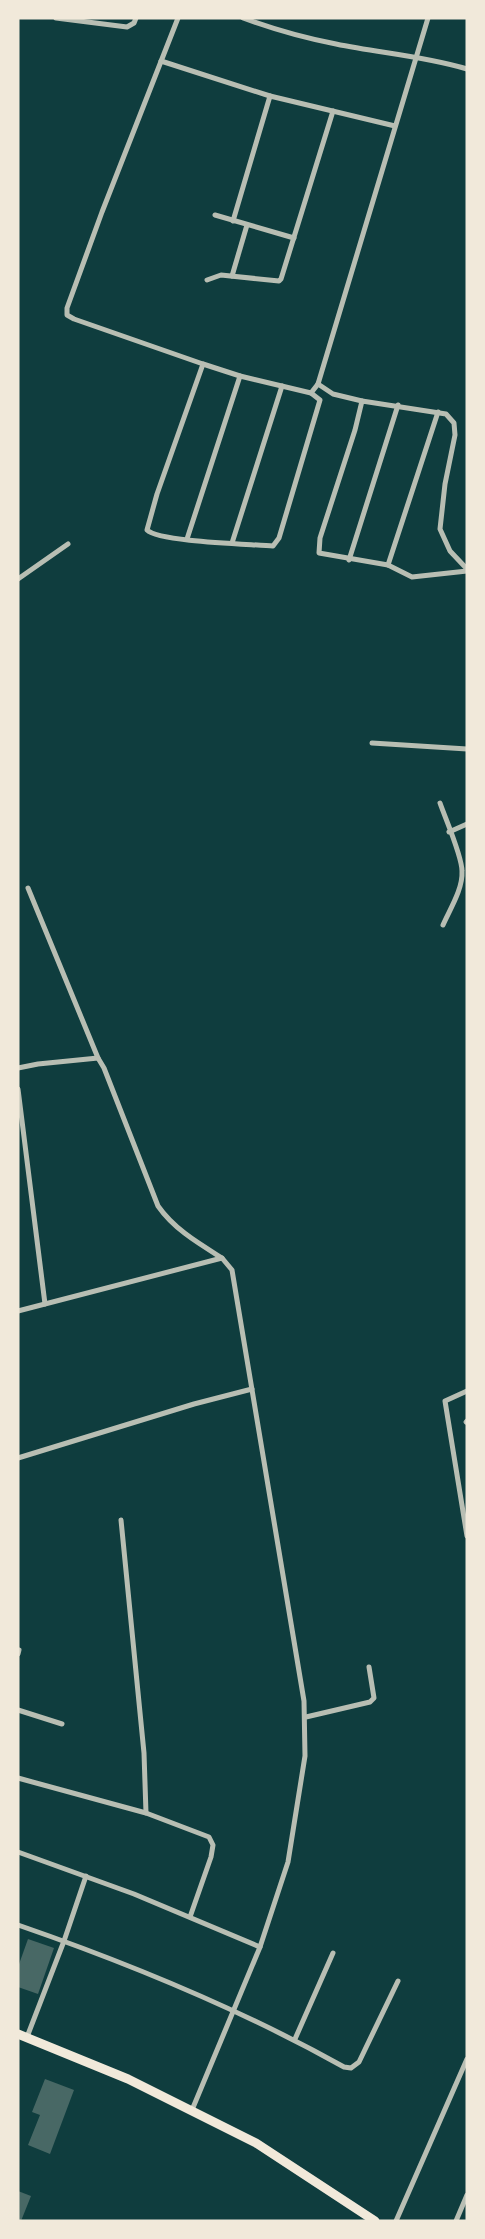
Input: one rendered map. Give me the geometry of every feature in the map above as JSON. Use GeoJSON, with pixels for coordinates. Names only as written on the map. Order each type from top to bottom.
{"type":"FeatureCollection","features":[{"type":"Feature","properties":{"kind":"highway"},"geometry":{"type":"LineString","coordinates":[[22,2035],[128,2079],[274,2153],[375,2221]]}},
{"type":"Feature","properties":{"kind":"street"},"geometry":{"type":"LineString","coordinates":[[56,18],[127,27],[131,26],[136,18]]}},
{"type":"Feature","properties":{"kind":"street"},"geometry":{"type":"LineString","coordinates":[[178,18],[74,284],[67,308],[68,315],[240,376],[311,393],[320,401],[277,542],[273,546],[153,535],[147,530],[147,522],[203,364]]}},
{"type":"Feature","properties":{"kind":"street"},"geometry":{"type":"LineString","coordinates":[[245,18],[336,44],[416,57],[467,69]]}},
{"type":"Feature","properties":{"kind":"street"},"geometry":{"type":"LineString","coordinates":[[311,393],[318,384],[428,18]]}},
{"type":"Feature","properties":{"kind":"street"},"geometry":{"type":"LineString","coordinates":[[161,61],[270,96],[395,126]]}},
{"type":"Feature","properties":{"kind":"street"},"geometry":{"type":"LineString","coordinates":[[233,221],[270,96]]}},
{"type":"Feature","properties":{"kind":"street"},"geometry":{"type":"LineString","coordinates":[[207,280],[221,275],[279,281],[333,111]]}},
{"type":"Feature","properties":{"kind":"street"},"geometry":{"type":"LineString","coordinates":[[215,215],[294,238]]}},
{"type":"Feature","properties":{"kind":"street"},"geometry":{"type":"LineString","coordinates":[[232,276],[247,225]]}},
{"type":"Feature","properties":{"kind":"street"},"geometry":{"type":"LineString","coordinates":[[187,539],[240,376]]}},
{"type":"Feature","properties":{"kind":"street"},"geometry":{"type":"LineString","coordinates":[[318,384],[333,394],[362,401],[438,412],[451,418],[455,435],[445,484],[440,529],[450,551],[467,570]]}},
{"type":"Feature","properties":{"kind":"street"},"geometry":{"type":"LineString","coordinates":[[232,543],[282,386]]}},
{"type":"Feature","properties":{"kind":"street"},"geometry":{"type":"LineString","coordinates":[[362,401],[318,547],[320,555],[388,565],[412,577],[467,570]]}},
{"type":"Feature","properties":{"kind":"street"},"geometry":{"type":"LineString","coordinates":[[349,560],[398,405]]}},
{"type":"Feature","properties":{"kind":"street"},"geometry":{"type":"LineString","coordinates":[[388,565],[438,412]]}},
{"type":"Feature","properties":{"kind":"street"},"geometry":{"type":"LineString","coordinates":[[18,579],[68,544]]}},
{"type":"Feature","properties":{"kind":"street"},"geometry":{"type":"LineString","coordinates":[[372,743],[467,749]]}},
{"type":"Feature","properties":{"kind":"street"},"geometry":{"type":"LineString","coordinates":[[440,803],[462,862],[463,873],[443,925]]}},
{"type":"Feature","properties":{"kind":"street"},"geometry":{"type":"LineString","coordinates":[[449,832],[467,824]]}},
{"type":"Feature","properties":{"kind":"street"},"geometry":{"type":"LineString","coordinates":[[28,888],[104,1068],[158,1206],[165,1216],[192,1239],[222,1258],[232,1270],[288,1596],[306,1717],[305,1756],[292,1839],[280,1886],[260,1947],[192,2110]]}},
{"type":"Feature","properties":{"kind":"street"},"geometry":{"type":"LineString","coordinates":[[18,1068],[98,1058]]}},
{"type":"Feature","properties":{"kind":"street"},"geometry":{"type":"LineString","coordinates":[[18,1089],[45,1304]]}},
{"type":"Feature","properties":{"kind":"street"},"geometry":{"type":"LineString","coordinates":[[18,1311],[222,1258]]}},
{"type":"Feature","properties":{"kind":"street"},"geometry":{"type":"LineString","coordinates":[[18,1458],[194,1404],[252,1389]]}},
{"type":"Feature","properties":{"kind":"street"},"geometry":{"type":"LineString","coordinates":[[467,1391],[446,1401],[467,1536]]}},
{"type":"Feature","properties":{"kind":"street"},"geometry":{"type":"LineString","coordinates":[[121,1520],[144,1753],[146,1813]]}},
{"type":"Feature","properties":{"kind":"street"},"geometry":{"type":"LineString","coordinates":[[306,1717],[370,1702],[374,1698],[369,1668]]}},
{"type":"Feature","properties":{"kind":"street"},"geometry":{"type":"LineString","coordinates":[[18,1710],[62,1724]]}},
{"type":"Feature","properties":{"kind":"street"},"geometry":{"type":"LineString","coordinates":[[18,1778],[146,1813],[209,1837],[213,1845],[211,1857],[190,1917]]}},
{"type":"Feature","properties":{"kind":"street"},"geometry":{"type":"LineString","coordinates":[[18,1852],[86,1876],[260,1947]]}},
{"type":"Feature","properties":{"kind":"street"},"geometry":{"type":"LineString","coordinates":[[22,2035],[64,1941],[86,1876]]}},
{"type":"Feature","properties":{"kind":"street"},"geometry":{"type":"LineString","coordinates":[[18,1925],[64,1941],[233,2010],[295,2039],[344,2067],[351,2068],[359,2062],[398,1981]]}},
{"type":"Feature","properties":{"kind":"street"},"geometry":{"type":"LineString","coordinates":[[295,2039],[333,1953]]}},
{"type":"Feature","properties":{"kind":"street"},"geometry":{"type":"LineString","coordinates":[[396,2221],[467,2059]]}},
{"type":"Feature","properties":{"kind":"street"},"geometry":{"type":"LineString","coordinates":[[456,2221],[467,2195]]}},
{"type":"Feature","properties":{"kind":"building"},"geometry":{"type":"Polygon","coordinates":[[[28,1939],[54,1948],[38,1994],[18,1987],[18,1967],[28,1939]]]}},
{"type":"Feature","properties":{"kind":"building"},"geometry":{"type":"Polygon","coordinates":[[[45,2079],[74,2090],[50,2154],[28,2145],[40,2115],[32,2112],[45,2079]]]}},
{"type":"Feature","properties":{"kind":"building"},"geometry":{"type":"Polygon","coordinates":[[[18,2191],[31,2196],[21,2221],[18,2221],[18,2191]]]}}]}
